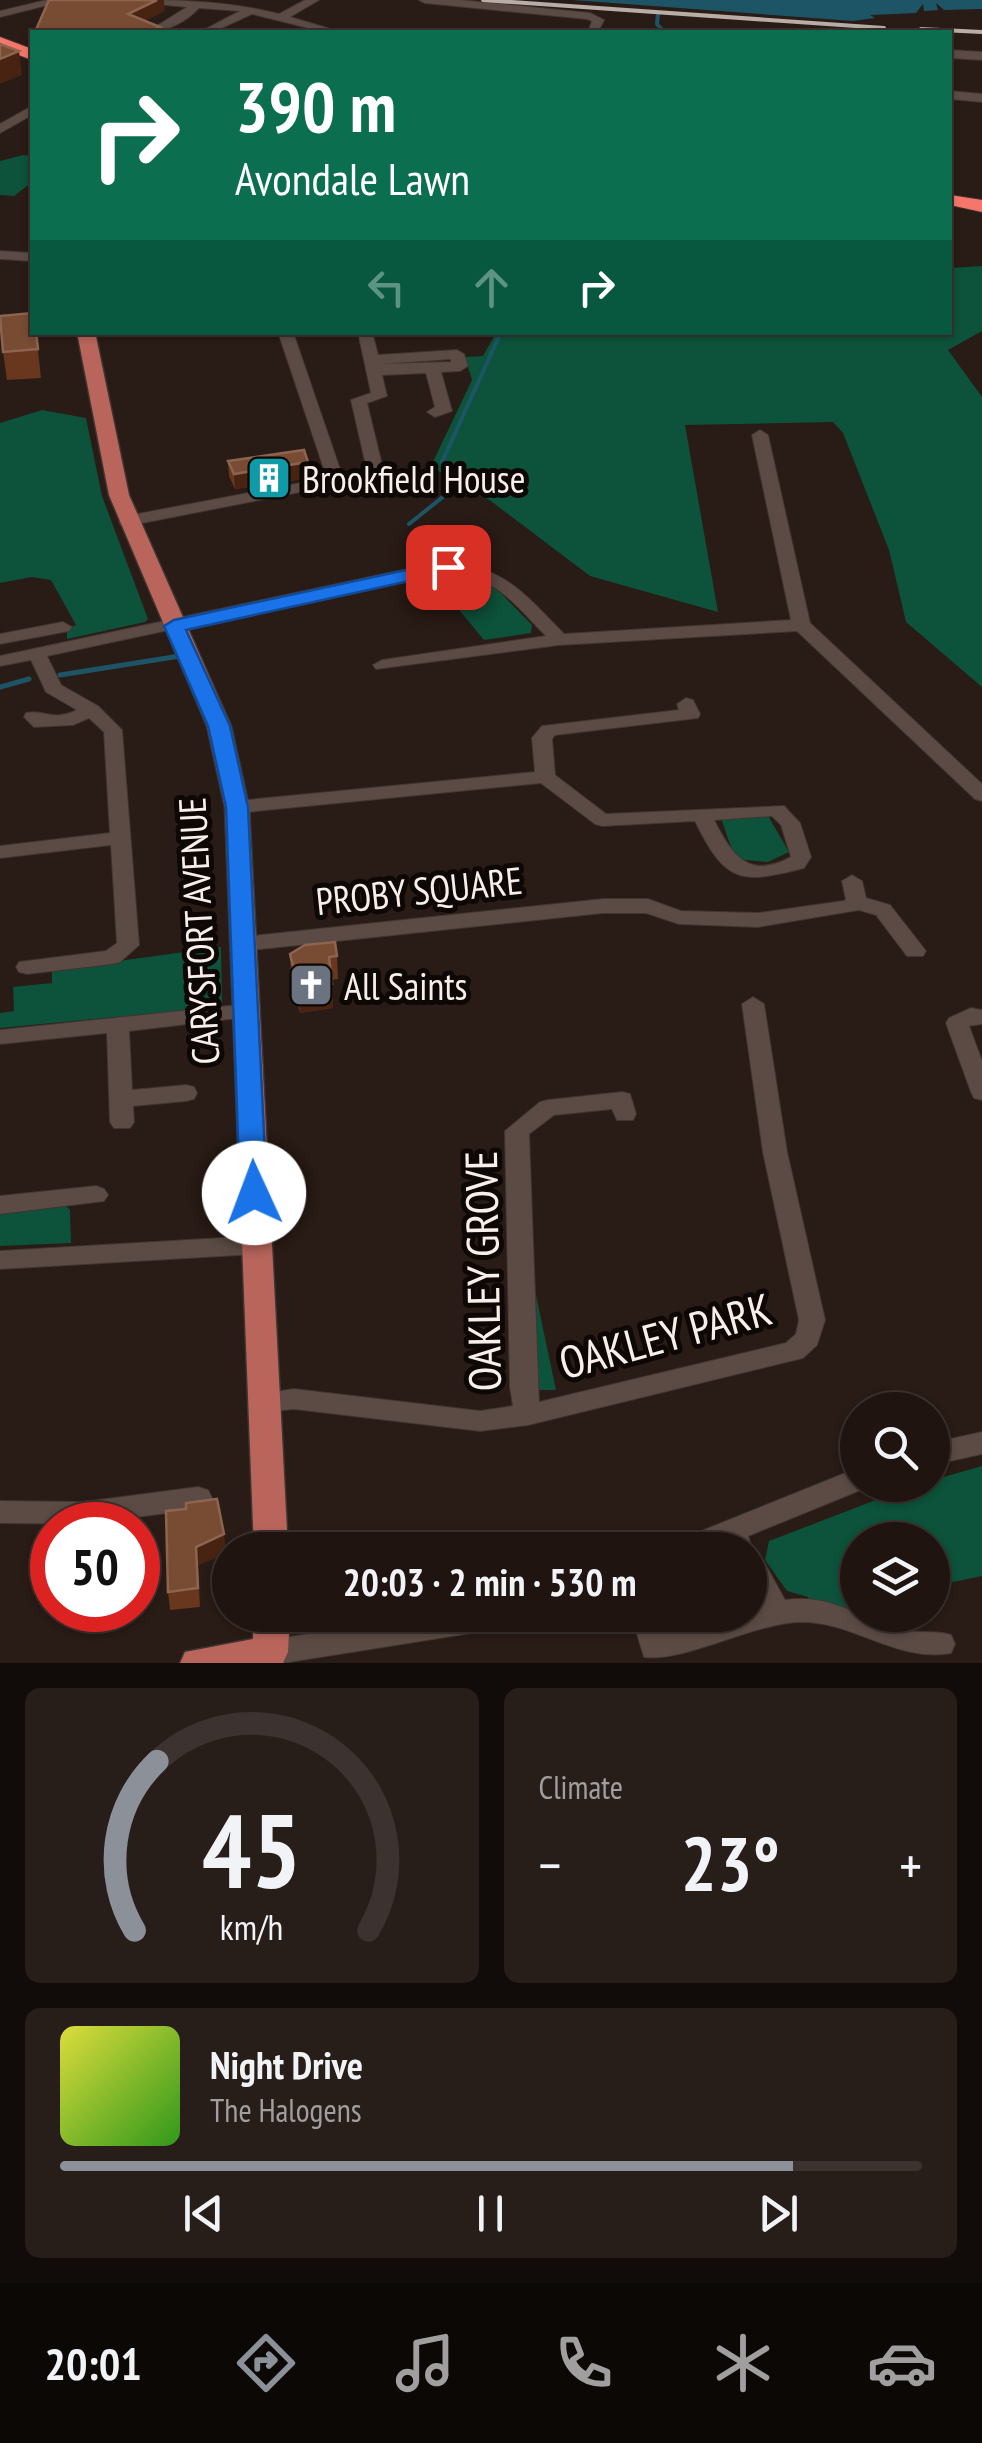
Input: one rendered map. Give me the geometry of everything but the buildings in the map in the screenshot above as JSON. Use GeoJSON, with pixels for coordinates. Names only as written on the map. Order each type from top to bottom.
{"type":"FeatureCollection","features":[{"type":"Feature","properties":{"kind":"highway"},"geometry":{"type":"LineString","coordinates":[[0,42],[30,54]]}},
{"type":"Feature","properties":{"kind":"highway"},"geometry":{"type":"LineString","coordinates":[[0,52],[30,63]]}},
{"type":"Feature","properties":{"kind":"highway"},"geometry":{"type":"LineString","coordinates":[[952,196],[982,198]]}},
{"type":"Feature","properties":{"kind":"highway"},"geometry":{"type":"LineString","coordinates":[[952,197],[982,206]]}},
{"type":"Feature","properties":{"kind":"main road","name":"CARYSFORT AVENUE"},"geometry":{"type":"LineString","coordinates":[[87,335],[112,473],[128,521],[219,726],[237,807],[269,1532]]}},
{"type":"Feature","properties":{"kind":"main road"},"geometry":{"type":"LineString","coordinates":[[198,1663],[270,1658],[271,1632]]}},
{"type":"Feature","properties":{"kind":"street"},"geometry":{"type":"LineString","coordinates":[[0,14],[62,0]]}},
{"type":"Feature","properties":{"kind":"street"},"geometry":{"type":"LineString","coordinates":[[144,0],[251,10],[327,30]]}},
{"type":"Feature","properties":{"kind":"street"},"geometry":{"type":"LineString","coordinates":[[280,18],[313,0]]}},
{"type":"Feature","properties":{"kind":"street"},"geometry":{"type":"LineString","coordinates":[[425,0],[590,16],[598,20],[594,30]]}},
{"type":"Feature","properties":{"kind":"street"},"geometry":{"type":"LineString","coordinates":[[156,30],[188,14],[197,3]]}},
{"type":"Feature","properties":{"kind":"street"},"geometry":{"type":"LineString","coordinates":[[209,30],[251,10]]}},
{"type":"Feature","properties":{"kind":"street"},"geometry":{"type":"LineString","coordinates":[[952,54],[982,56]]}},
{"type":"Feature","properties":{"kind":"street"},"geometry":{"type":"LineString","coordinates":[[952,95],[982,98]]}},
{"type":"Feature","properties":{"kind":"street"},"geometry":{"type":"LineString","coordinates":[[0,129],[30,111]]}},
{"type":"Feature","properties":{"kind":"street"},"geometry":{"type":"LineString","coordinates":[[0,255],[30,257]]}},
{"type":"Feature","properties":{"kind":"street"},"geometry":{"type":"LineString","coordinates":[[285,335],[336,480]]}},
{"type":"Feature","properties":{"kind":"street"},"geometry":{"type":"LineString","coordinates":[[128,521],[376,472],[358,400],[379,396],[366,335]]}},
{"type":"Feature","properties":{"kind":"street"},"geometry":{"type":"LineString","coordinates":[[457,354],[460,366],[432,368],[373,366],[457,354]]}},
{"type":"Feature","properties":{"kind":"street"},"geometry":{"type":"LineString","coordinates":[[432,368],[444,411],[434,412]]}},
{"type":"Feature","properties":{"kind":"street"},"geometry":{"type":"LineString","coordinates":[[760,435],[801,626],[982,794]]}},
{"type":"Feature","properties":{"kind":"street"},"geometry":{"type":"LineString","coordinates":[[0,661],[436,568],[465,566],[497,576],[559,640]]}},
{"type":"Feature","properties":{"kind":"street"},"geometry":{"type":"LineString","coordinates":[[382,665],[559,640],[801,626]]}},
{"type":"Feature","properties":{"kind":"street"},"geometry":{"type":"LineString","coordinates":[[0,640],[63,627]]}},
{"type":"Feature","properties":{"kind":"street"},"geometry":{"type":"LineString","coordinates":[[27,967],[112,957],[128,945],[114,730],[53,688],[36,654]]}},
{"type":"Feature","properties":{"kind":"street"},"geometry":{"type":"LineString","coordinates":[[537,778],[542,738],[549,730],[691,714],[686,704]]}},
{"type":"Feature","properties":{"kind":"street"},"geometry":{"type":"LineString","coordinates":[[33,717],[41,722],[73,719],[90,710]]}},
{"type":"Feature","properties":{"kind":"street"},"geometry":{"type":"LineString","coordinates":[[237,807],[537,778],[602,820],[702,814],[777,810],[790,823],[801,857],[797,864],[777,869],[736,869],[727,864],[702,814]]}},
{"type":"Feature","properties":{"kind":"street"},"geometry":{"type":"LineString","coordinates":[[0,852],[123,838]]}},
{"type":"Feature","properties":{"kind":"street","name":"PROBY SQUARE"},"geometry":{"type":"LineString","coordinates":[[243,944],[602,906],[648,906],[679,917],[758,920],[850,907],[854,892],[884,910],[915,951]]}},
{"type":"Feature","properties":{"kind":"street","name":"OAKLEY PARK"},"geometry":{"type":"LineString","coordinates":[[263,1402],[294,1399],[480,1421],[528,1415],[794,1350],[808,1338],[812,1320],[775,1152],[752,1004]]}},
{"type":"Feature","properties":{"kind":"street"},"geometry":{"type":"LineString","coordinates":[[0,1037],[247,1011]]}},
{"type":"Feature","properties":{"kind":"street"},"geometry":{"type":"LineString","coordinates":[[982,1017],[970,1014],[957,1023],[982,1092]]}},
{"type":"Feature","properties":{"kind":"street"},"geometry":{"type":"LineString","coordinates":[[118,1025],[122,1110],[186,1092]]}},
{"type":"Feature","properties":{"kind":"street","name":"OAKLEY GROVE"},"geometry":{"type":"LineString","coordinates":[[528,1415],[523,1387],[517,1132],[548,1108],[622,1100],[626,1114]]}},
{"type":"Feature","properties":{"kind":"street"},"geometry":{"type":"LineString","coordinates":[[0,1205],[96,1196]]}},
{"type":"Feature","properties":{"kind":"street"},"geometry":{"type":"LineString","coordinates":[[0,1260],[256,1245]]}},
{"type":"Feature","properties":{"kind":"street"},"geometry":{"type":"LineString","coordinates":[[950,1450],[982,1443]]}},
{"type":"Feature","properties":{"kind":"street"},"geometry":{"type":"LineString","coordinates":[[752,1532],[840,1488]]}},
{"type":"Feature","properties":{"kind":"street"},"geometry":{"type":"LineString","coordinates":[[0,1512],[83,1513],[198,1498]]}},
{"type":"Feature","properties":{"kind":"street"},"geometry":{"type":"LineString","coordinates":[[767,1595],[776,1612]]}},
{"type":"Feature","properties":{"kind":"street"},"geometry":{"type":"LineString","coordinates":[[767,1615],[816,1610],[886,1640],[916,1647],[941,1644]]}},
{"type":"Feature","properties":{"kind":"street"},"geometry":{"type":"LineString","coordinates":[[270,1658],[415,1632]]}},
{"type":"Feature","properties":{"kind":"street"},"geometry":{"type":"LineString","coordinates":[[650,1632],[654,1648],[687,1646],[724,1632]]}},
{"type":"Feature","properties":{"kind":"green space"},"geometry":{"type":"Polygon","coordinates":[[[30,156],[30,184],[14,196],[0,195],[0,161],[30,156]]]}},
{"type":"Feature","properties":{"kind":"green space"},"geometry":{"type":"Polygon","coordinates":[[[982,266],[982,331],[948,350],[982,397],[982,687],[906,622],[889,550],[843,433],[833,422],[685,425],[718,612],[590,576],[488,499],[473,494],[431,466],[472,380],[465,357],[483,356],[495,335],[952,335],[952,268],[982,266]]]}},
{"type":"Feature","properties":{"kind":"green space"},"geometry":{"type":"Polygon","coordinates":[[[42,410],[86,418],[102,496],[148,619],[145,622],[67,639],[67,629],[76,625],[51,580],[32,577],[0,583],[0,423],[42,410]]]}},
{"type":"Feature","properties":{"kind":"green space"},"geometry":{"type":"Polygon","coordinates":[[[466,572],[488,580],[532,625],[531,633],[484,640],[430,575],[466,572]]]}},
{"type":"Feature","properties":{"kind":"green space"},"geometry":{"type":"Polygon","coordinates":[[[767,814],[789,852],[768,862],[735,859],[721,818],[767,814]]]}},
{"type":"Feature","properties":{"kind":"green space"},"geometry":{"type":"Polygon","coordinates":[[[221,947],[222,1002],[211,1008],[0,1028],[0,1013],[14,1011],[13,987],[52,983],[52,970],[221,947]]]}},
{"type":"Feature","properties":{"kind":"green space"},"geometry":{"type":"Polygon","coordinates":[[[65,1205],[70,1210],[71,1243],[0,1246],[0,1210],[65,1205]]]}},
{"type":"Feature","properties":{"kind":"green space"},"geometry":{"type":"Polygon","coordinates":[[[529,1295],[536,1295],[556,1390],[536,1390],[529,1295]]]}},
{"type":"Feature","properties":{"kind":"green space"},"geometry":{"type":"Polygon","coordinates":[[[982,1466],[982,1576],[950,1583],[950,1522],[840,1522],[840,1609],[809,1602],[808,1597],[787,1591],[767,1563],[769,1541],[871,1502],[950,1502],[950,1475],[982,1466]]]}},
{"type":"Feature","properties":{"kind":"water"},"geometry":{"type":"Polygon","coordinates":[[[572,0],[982,0],[982,9],[944,10],[936,3],[938,10],[924,11],[923,4],[916,13],[870,15],[875,18],[853,21],[572,0]]]}},
{"type":"Feature","properties":{"kind":"waterway"},"geometry":{"type":"LineString","coordinates":[[658,15],[657,24],[662,30]]}},
{"type":"Feature","properties":{"kind":"waterway"},"geometry":{"type":"LineString","coordinates":[[409,524],[459,484],[442,462],[500,335]]}},
{"type":"Feature","properties":{"kind":"waterway"},"geometry":{"type":"LineString","coordinates":[[60,675],[180,656]]}},
{"type":"Feature","properties":{"kind":"waterway"},"geometry":{"type":"LineString","coordinates":[[0,687],[29,679]]}},
{"type":"Feature","properties":{"kind":"railway"},"geometry":{"type":"LineString","coordinates":[[483,0],[884,28]]}},
{"type":"Feature","properties":{"kind":"railway"},"geometry":{"type":"LineString","coordinates":[[921,29],[941,30]]}},
{"type":"Feature","properties":{"kind":"railway"},"geometry":{"type":"LineString","coordinates":[[952,31],[982,32]]}},
{"type":"Feature","properties":{"kind":"place","name":"Brookfield House"},"geometry":{"type":"Point","coordinates":[269,478]}},
{"type":"Feature","properties":{"kind":"place","name":"All Saints"},"geometry":{"type":"Point","coordinates":[311,985]}},
{"type":"Feature","properties":{"kind":"route"},"geometry":{"type":"LineString","coordinates":[[254,1193],[237,807],[219,726],[174,626],[448,567]]}}]}
